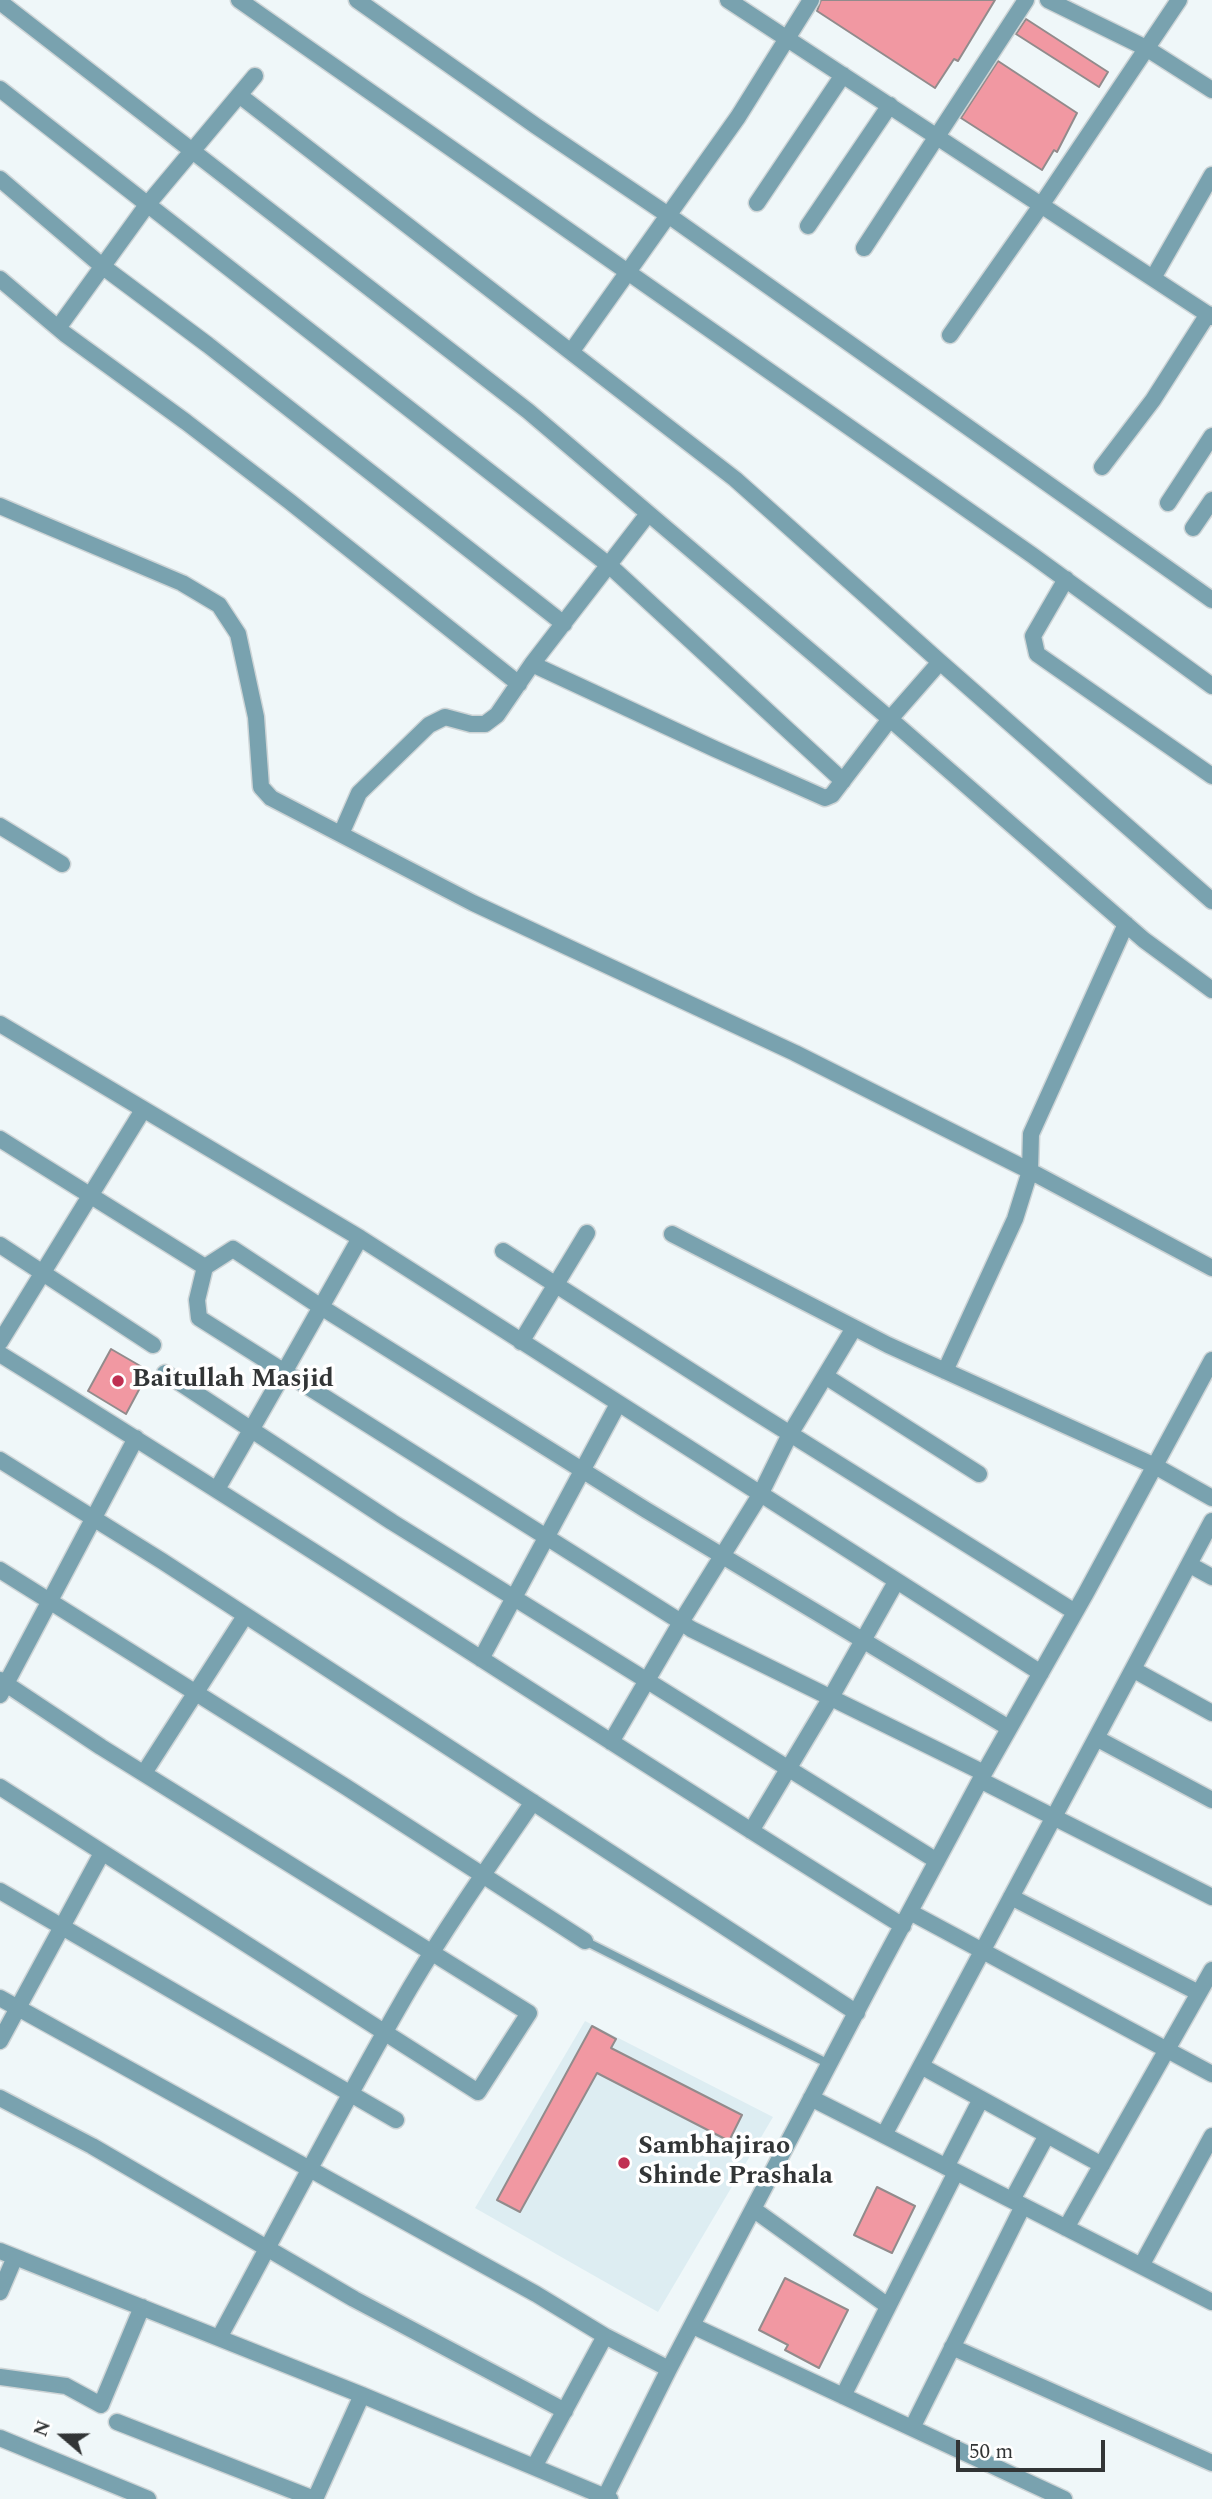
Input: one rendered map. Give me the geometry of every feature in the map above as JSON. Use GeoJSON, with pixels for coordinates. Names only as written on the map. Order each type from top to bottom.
{"type":"FeatureCollection","features":[{"type":"Feature","properties":{"kind":"street"},"geometry":{"type":"LineString","coordinates":[[239,0],[1066,579],[1212,686]]}},
{"type":"Feature","properties":{"kind":"street"},"geometry":{"type":"LineString","coordinates":[[357,0],[668,215],[1212,600]]}},
{"type":"Feature","properties":{"kind":"street"},"geometry":{"type":"LineString","coordinates":[[727,0],[1210,316],[1153,400],[1102,467]]}},
{"type":"Feature","properties":{"kind":"street"},"geometry":{"type":"LineString","coordinates":[[571,352],[738,117],[811,0]]}},
{"type":"Feature","properties":{"kind":"street"},"geometry":{"type":"LineString","coordinates":[[864,248],[1026,0]]}},
{"type":"Feature","properties":{"kind":"street"},"geometry":{"type":"LineString","coordinates":[[1048,0],[1146,48],[1212,90]]}},
{"type":"Feature","properties":{"kind":"street"},"geometry":{"type":"LineString","coordinates":[[950,334],[1042,205],[1179,0]]}},
{"type":"Feature","properties":{"kind":"street"},"geometry":{"type":"LineString","coordinates":[[0,2],[528,411],[1126,924],[1212,990]]}},
{"type":"Feature","properties":{"kind":"street"},"geometry":{"type":"LineString","coordinates":[[757,203],[843,75]]}},
{"type":"Feature","properties":{"kind":"street"},"geometry":{"type":"LineString","coordinates":[[58,328],[147,205],[255,76]]}},
{"type":"Feature","properties":{"kind":"street"},"geometry":{"type":"LineString","coordinates":[[0,89],[610,566],[843,781]]}},
{"type":"Feature","properties":{"kind":"street"},"geometry":{"type":"LineString","coordinates":[[239,95],[736,479],[940,663],[1212,901]]}},
{"type":"Feature","properties":{"kind":"street"},"geometry":{"type":"LineString","coordinates":[[808,226],[890,106]]}},
{"type":"Feature","properties":{"kind":"street"},"geometry":{"type":"LineString","coordinates":[[1153,278],[1205,201],[1212,175]]}},
{"type":"Feature","properties":{"kind":"street"},"geometry":{"type":"LineString","coordinates":[[0,179],[102,265],[564,624]]}},
{"type":"Feature","properties":{"kind":"street"},"geometry":{"type":"LineString","coordinates":[[0,279],[58,328],[279,494],[519,684]]}},
{"type":"Feature","properties":{"kind":"street"},"geometry":{"type":"LineString","coordinates":[[1168,503],[1212,436]]}},
{"type":"Feature","properties":{"kind":"street"},"geometry":{"type":"LineString","coordinates":[[1193,528],[1212,500]]}},
{"type":"Feature","properties":{"kind":"street"},"geometry":{"type":"LineString","coordinates":[[0,506],[182,583],[219,605],[238,634],[256,717],[261,787],[271,798],[473,903],[795,1053],[1030,1171],[1212,1268]]}},
{"type":"Feature","properties":{"kind":"street"},"geometry":{"type":"LineString","coordinates":[[341,834],[359,793],[429,725],[445,717],[471,724],[485,724],[497,715],[532,664],[648,514]]}},
{"type":"Feature","properties":{"kind":"street"},"geometry":{"type":"LineString","coordinates":[[1066,579],[1033,636],[1037,654],[1212,776]]}},
{"type":"Feature","properties":{"kind":"street"},"geometry":{"type":"LineString","coordinates":[[532,664],[825,797],[832,794],[890,719],[940,663]]}},
{"type":"Feature","properties":{"kind":"street"},"geometry":{"type":"LineString","coordinates":[[0,826],[62,864]]}},
{"type":"Feature","properties":{"kind":"street"},"geometry":{"type":"LineString","coordinates":[[946,1371],[1014,1219],[1030,1171],[1031,1134],[1126,924]]}},
{"type":"Feature","properties":{"kind":"street"},"geometry":{"type":"LineString","coordinates":[[0,1024],[359,1238],[1041,1673]]}},
{"type":"Feature","properties":{"kind":"street"},"geometry":{"type":"LineString","coordinates":[[0,1342],[143,1110]]}},
{"type":"Feature","properties":{"kind":"street"},"geometry":{"type":"LineString","coordinates":[[0,1139],[205,1267]]}},
{"type":"Feature","properties":{"kind":"street"},"geometry":{"type":"LineString","coordinates":[[521,1342],[587,1233]]}},
{"type":"Feature","properties":{"kind":"street"},"geometry":{"type":"LineString","coordinates":[[673,1234],[854,1328],[1155,1466],[1212,1498]]}},
{"type":"Feature","properties":{"kind":"street"},"geometry":{"type":"LineString","coordinates":[[218,1489],[359,1238]]}},
{"type":"Feature","properties":{"kind":"street"},"geometry":{"type":"LineString","coordinates":[[0,1245],[153,1345]]}},
{"type":"Feature","properties":{"kind":"street"},"geometry":{"type":"LineString","coordinates":[[1009,1728],[582,1470],[233,1249],[205,1267],[197,1300],[199,1318],[681,1622],[1212,1897]]}},
{"type":"Feature","properties":{"kind":"street"},"geometry":{"type":"LineString","coordinates":[[503,1251],[1075,1612]]}},
{"type":"Feature","properties":{"kind":"street"},"geometry":{"type":"LineString","coordinates":[[611,1742],[760,1495],[790,1434],[854,1328]]}},
{"type":"Feature","properties":{"kind":"street"},"geometry":{"type":"LineString","coordinates":[[0,1354],[218,1489],[751,1831],[906,1919],[982,1951],[1212,2074]]}},
{"type":"Feature","properties":{"kind":"street"},"geometry":{"type":"LineString","coordinates":[[0,2292],[8,2254],[362,2395],[606,2498],[669,2369],[906,1919],[1212,1360]]}},
{"type":"Feature","properties":{"kind":"street"},"geometry":{"type":"LineString","coordinates":[[165,1373],[392,1522],[937,1861]]}},
{"type":"Feature","properties":{"kind":"street"},"geometry":{"type":"LineString","coordinates":[[825,1376],[979,1474]]}},
{"type":"Feature","properties":{"kind":"street"},"geometry":{"type":"LineString","coordinates":[[481,1659],[618,1404]]}},
{"type":"Feature","properties":{"kind":"street"},"geometry":{"type":"LineString","coordinates":[[0,1787],[478,2092],[529,2013],[2,1686],[136,1438]]}},
{"type":"Feature","properties":{"kind":"street"},"geometry":{"type":"LineString","coordinates":[[0,1460],[857,2013]]}},
{"type":"Feature","properties":{"kind":"street"},"geometry":{"type":"LineString","coordinates":[[884,2135],[1212,1521]]}},
{"type":"Feature","properties":{"kind":"street"},"geometry":{"type":"LineString","coordinates":[[1190,1565],[1212,1577]]}},
{"type":"Feature","properties":{"kind":"street"},"geometry":{"type":"LineString","coordinates":[[0,1570],[585,1941]]}},
{"type":"Feature","properties":{"kind":"street"},"geometry":{"type":"LineString","coordinates":[[751,1831],[830,1699],[895,1582]]}},
{"type":"Feature","properties":{"kind":"street"},"geometry":{"type":"LineString","coordinates":[[144,1773],[245,1616]]}},
{"type":"Feature","properties":{"kind":"street"},"geometry":{"type":"LineString","coordinates":[[1133,1670],[1212,1713]]}},
{"type":"Feature","properties":{"kind":"street"},"geometry":{"type":"LineString","coordinates":[[1096,1738],[1212,1800]]}},
{"type":"Feature","properties":{"kind":"street"},"geometry":{"type":"LineString","coordinates":[[219,2338],[385,2033],[433,1953],[533,1802]]}},
{"type":"Feature","properties":{"kind":"street"},"geometry":{"type":"LineString","coordinates":[[0,2041],[102,1853]]}},
{"type":"Feature","properties":{"kind":"street"},"geometry":{"type":"LineString","coordinates":[[0,1891],[396,2120]]}},
{"type":"Feature","properties":{"kind":"street"},"geometry":{"type":"LineString","coordinates":[[1011,1897],[1199,1993]]}},
{"type":"Feature","properties":{"kind":"street"},"geometry":{"type":"LineString","coordinates":[[1066,2228],[1212,1970]]}},
{"type":"Feature","properties":{"kind":"street"},"geometry":{"type":"LineString","coordinates":[[0,1998],[669,2369]]}},
{"type":"Feature","properties":{"kind":"street"},"geometry":{"type":"LineString","coordinates":[[921,2066],[1102,2165]]}},
{"type":"Feature","properties":{"kind":"street"},"geometry":{"type":"LineString","coordinates":[[0,2098],[92,2146],[354,2300],[565,2411]]}},
{"type":"Feature","properties":{"kind":"street"},"geometry":{"type":"LineString","coordinates":[[811,2098],[1212,2302]]}},
{"type":"Feature","properties":{"kind":"street"},"geometry":{"type":"LineString","coordinates":[[843,2396],[888,2306],[981,2099]]}},
{"type":"Feature","properties":{"kind":"street"},"geometry":{"type":"LineString","coordinates":[[912,2428],[952,2347],[1047,2135]]}},
{"type":"Feature","properties":{"kind":"street"},"geometry":{"type":"LineString","coordinates":[[1141,2266],[1212,2136]]}},
{"type":"Feature","properties":{"kind":"street"},"geometry":{"type":"LineString","coordinates":[[753,2209],[888,2306]]}},
{"type":"Feature","properties":{"kind":"street"},"geometry":{"type":"LineString","coordinates":[[0,2377],[66,2386],[101,2406],[142,2307]]}},
{"type":"Feature","properties":{"kind":"street"},"geometry":{"type":"LineString","coordinates":[[693,2326],[1064,2499]]}},
{"type":"Feature","properties":{"kind":"street"},"geometry":{"type":"LineString","coordinates":[[534,2467],[606,2336]]}},
{"type":"Feature","properties":{"kind":"street"},"geometry":{"type":"LineString","coordinates":[[952,2347],[1212,2463]]}},
{"type":"Feature","properties":{"kind":"street"},"geometry":{"type":"LineString","coordinates":[[117,2422],[314,2499],[362,2395]]}},
{"type":"Feature","properties":{"kind":"street"},"geometry":{"type":"LineString","coordinates":[[0,2438],[148,2499]]}},
{"type":"Feature","properties":{"kind":"lane"},"geometry":{"type":"LineString","coordinates":[[585,1941],[829,2064]]}},
{"type":"Feature","properties":{"kind":"shaded area","name":"Sambhajirao Shinde Prashala"},"geometry":{"type":"Polygon","coordinates":[[[585,2021],[773,2117],[658,2312],[475,2208],[585,2021]]]}},
{"type":"Feature","properties":{"kind":"building"},"geometry":{"type":"Polygon","coordinates":[[[821,0],[995,0],[958,61],[954,59],[935,88],[817,11],[821,0]]]}},
{"type":"Feature","properties":{"kind":"building"},"geometry":{"type":"Polygon","coordinates":[[[1026,19],[1108,72],[1099,87],[1016,34],[1026,19]]]}},
{"type":"Feature","properties":{"kind":"building"},"geometry":{"type":"Polygon","coordinates":[[[998,61],[1077,113],[1057,152],[1054,150],[1042,170],[961,118],[998,61]]]}},
{"type":"Feature","properties":{"kind":"building","name":"Baitullah Masjid"},"geometry":{"type":"Polygon","coordinates":[[[111,1349],[149,1371],[126,1414],[88,1391],[111,1349]]]}},
{"type":"Feature","properties":{"kind":"building"},"geometry":{"type":"Polygon","coordinates":[[[592,2026],[616,2039],[611,2048],[742,2115],[729,2141],[597,2073],[520,2212],[497,2200],[592,2026]]]}},
{"type":"Feature","properties":{"kind":"building"},"geometry":{"type":"Polygon","coordinates":[[[877,2187],[915,2206],[892,2253],[854,2235],[877,2187]]]}},
{"type":"Feature","properties":{"kind":"building"},"geometry":{"type":"Polygon","coordinates":[[[785,2278],[848,2310],[819,2368],[785,2350],[788,2345],[759,2330],[785,2278]]]}},
{"type":"Feature","properties":{"kind":"place","name":"Baitullah Masjid"},"geometry":{"type":"Point","coordinates":[118,1381]}},
{"type":"Feature","properties":{"kind":"place","name":"Sambhajirao Shinde Prashala"},"geometry":{"type":"Point","coordinates":[624,2163]}}]}
